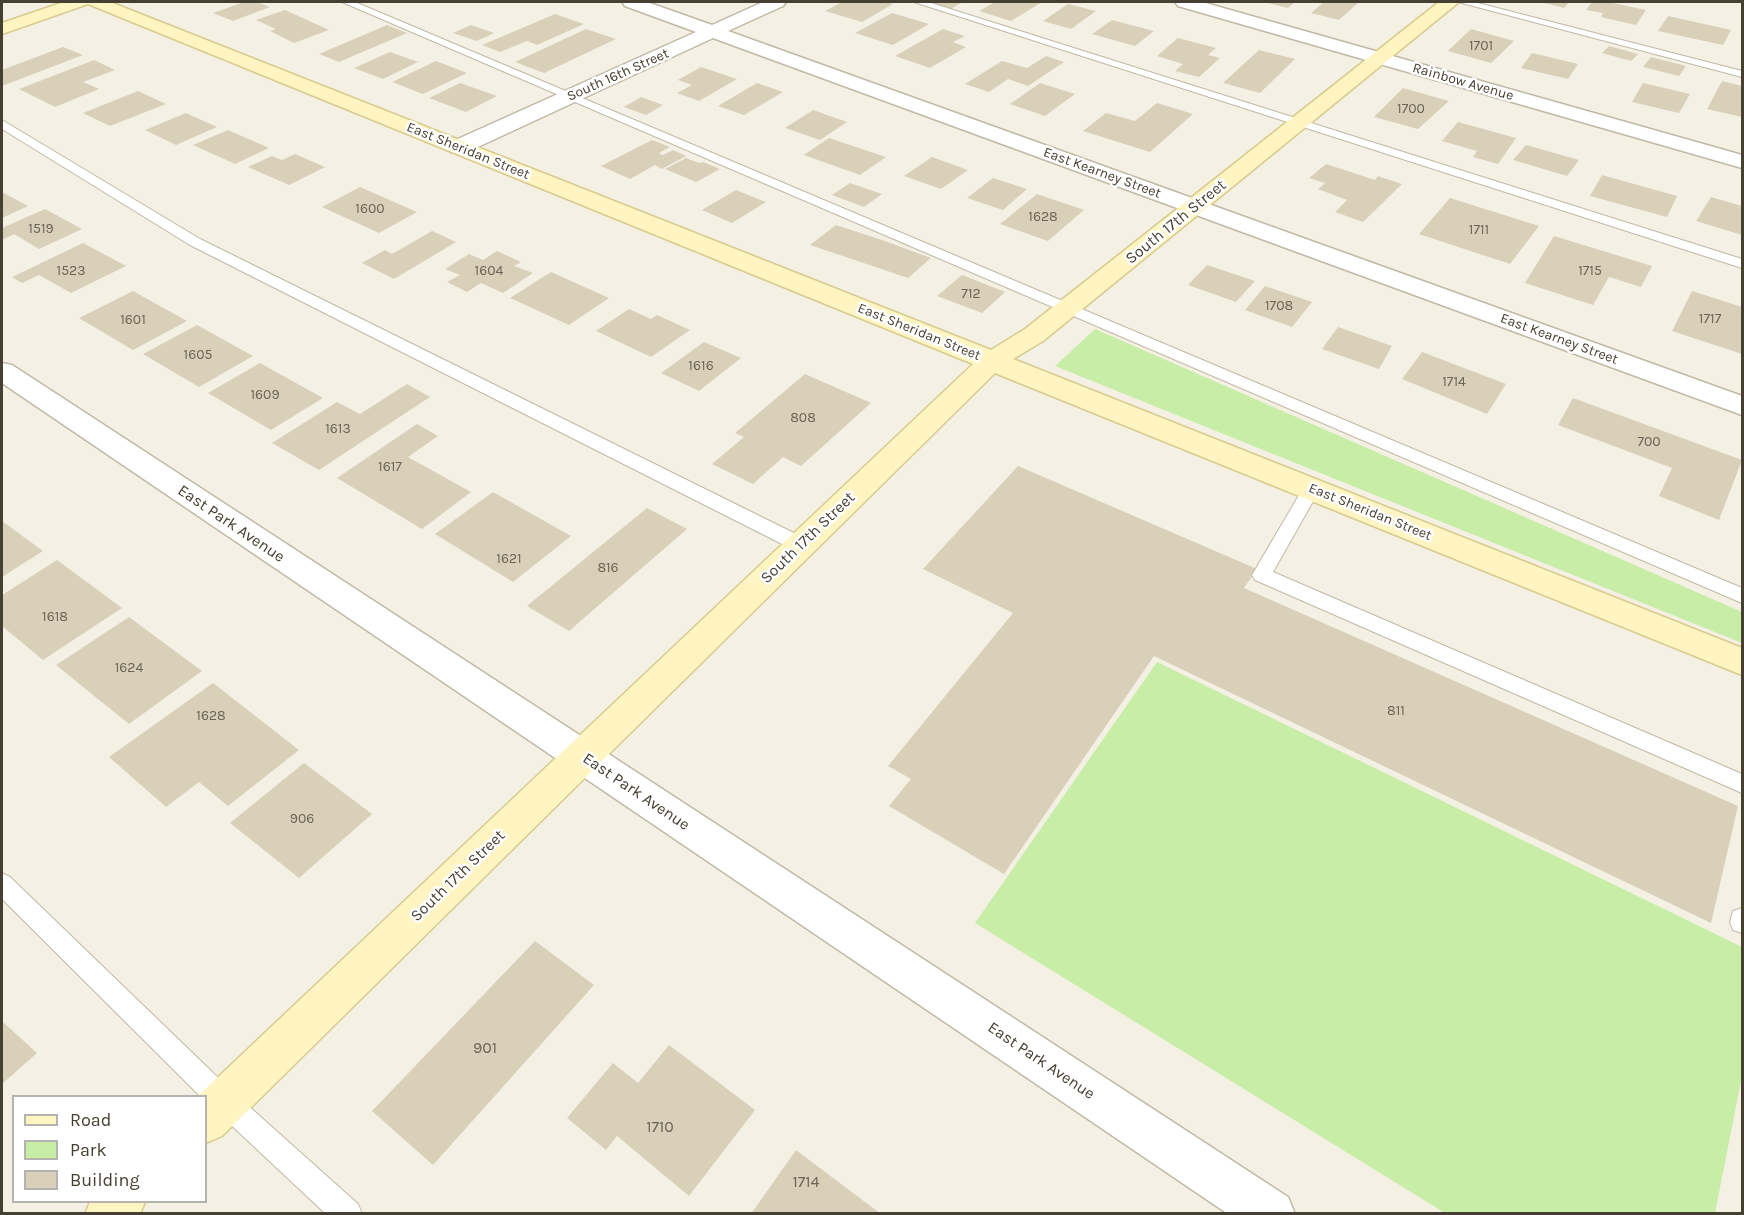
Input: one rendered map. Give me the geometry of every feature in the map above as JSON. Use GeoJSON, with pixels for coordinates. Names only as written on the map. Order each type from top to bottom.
{"type":"FeatureCollection","features":[{"type":"Feature","properties":{"kind":"street"},"geometry":{"type":"LineString","coordinates":[[2,29],[80,2]]}},
{"type":"Feature","properties":{"kind":"street","name":"East Sheridan Street"},"geometry":{"type":"LineString","coordinates":[[95,2],[1743,662]]}},
{"type":"Feature","properties":{"kind":"street","name":"East Kearney Street"},"geometry":{"type":"LineString","coordinates":[[631,2],[1743,406]]}},
{"type":"Feature","properties":{"kind":"street","name":"South 16th Street"},"geometry":{"type":"LineString","coordinates":[[459,147],[777,2]]}},
{"type":"Feature","properties":{"kind":"street","name":"Rainbow Avenue"},"geometry":{"type":"LineString","coordinates":[[1184,2],[1743,162]]}},
{"type":"Feature","properties":{"kind":"street","name":"South 17th Street"},"geometry":{"type":"LineString","coordinates":[[215,1111],[992,361],[1034,335],[1450,2]]}},
{"type":"Feature","properties":{"kind":"street","name":"East Park Avenue"},"geometry":{"type":"LineString","coordinates":[[2,371],[1271,1214]]}},
{"type":"Feature","properties":{"kind":"street"},"geometry":{"type":"LineString","coordinates":[[109,1214],[120,1203]]}},
{"type":"Feature","properties":{"kind":"lane"},"geometry":{"type":"LineString","coordinates":[[347,2],[1743,596]]}},
{"type":"Feature","properties":{"kind":"lane"},"geometry":{"type":"LineString","coordinates":[[919,2],[1743,264]]}},
{"type":"Feature","properties":{"kind":"lane"},"geometry":{"type":"LineString","coordinates":[[1463,2],[1743,74]]}},
{"type":"Feature","properties":{"kind":"lane"},"geometry":{"type":"LineString","coordinates":[[2,124],[195,242],[801,545]]}},
{"type":"Feature","properties":{"kind":"lane"},"geometry":{"type":"LineString","coordinates":[[1311,489],[1262,575],[1743,784]]}},
{"type":"Feature","properties":{"kind":"lane"},"geometry":{"type":"LineString","coordinates":[[2,884],[200,1095]]}},
{"type":"Feature","properties":{"kind":"lane"},"geometry":{"type":"LineString","coordinates":[[215,1111],[348,1214]]}},
{"type":"Feature","properties":{"kind":"green space"},"geometry":{"type":"Polygon","coordinates":[[[1095,329],[1742,612],[1742,643],[1055,366],[1095,329]]]}},
{"type":"Feature","properties":{"kind":"green space"},"geometry":{"type":"Polygon","coordinates":[[[1157,662],[1742,947],[1742,1076],[1715,1213],[1445,1213],[975,923],[1157,662]]]}},
{"type":"Feature","properties":{"kind":"building"},"geometry":{"type":"Polygon","coordinates":[[[244,2],[256,2],[270,7],[233,21],[213,13],[244,2]]]}},
{"type":"Feature","properties":{"kind":"building"},"geometry":{"type":"Polygon","coordinates":[[[842,2],[893,4],[862,22],[825,11],[842,2]]]}},
{"type":"Feature","properties":{"kind":"building"},"geometry":{"type":"Polygon","coordinates":[[[963,2],[950,9],[928,3],[963,2]]]}},
{"type":"Feature","properties":{"kind":"building"},"geometry":{"type":"Polygon","coordinates":[[[995,2],[1042,2],[1011,21],[979,11],[995,2]]]}},
{"type":"Feature","properties":{"kind":"building"},"geometry":{"type":"Polygon","coordinates":[[[1264,2],[1295,2],[1288,8],[1264,2]]]}},
{"type":"Feature","properties":{"kind":"building"},"geometry":{"type":"Polygon","coordinates":[[[1324,2],[1359,2],[1339,20],[1311,13],[1324,2]]]}},
{"type":"Feature","properties":{"kind":"building"},"geometry":{"type":"Polygon","coordinates":[[[1541,2],[1569,2],[1564,8],[1541,2]]]}},
{"type":"Feature","properties":{"kind":"building"},"geometry":{"type":"Polygon","coordinates":[[[1592,2],[1608,2],[1646,10],[1636,25],[1601,17],[1603,13],[1586,10],[1592,2]]]}},
{"type":"Feature","properties":{"kind":"building"},"geometry":{"type":"Polygon","coordinates":[[[1068,4],[1096,11],[1071,29],[1043,21],[1068,4]]]}},
{"type":"Feature","properties":{"kind":"building"},"geometry":{"type":"Polygon","coordinates":[[[285,10],[329,30],[294,43],[270,31],[276,29],[256,20],[285,10]]]}},
{"type":"Feature","properties":{"kind":"building"},"geometry":{"type":"Polygon","coordinates":[[[892,13],[929,24],[893,45],[855,33],[892,13]]]}},
{"type":"Feature","properties":{"kind":"building"},"geometry":{"type":"Polygon","coordinates":[[[555,14],[584,24],[537,45],[527,41],[500,52],[482,45],[555,14]]]}},
{"type":"Feature","properties":{"kind":"building"},"geometry":{"type":"Polygon","coordinates":[[[1668,16],[1731,30],[1723,45],[1658,31],[1668,16]]]}},
{"type":"Feature","properties":{"kind":"building"},"geometry":{"type":"Polygon","coordinates":[[[1112,20],[1154,31],[1135,46],[1092,34],[1112,20]]]}},
{"type":"Feature","properties":{"kind":"building"},"geometry":{"type":"Polygon","coordinates":[[[387,25],[407,33],[339,62],[319,54],[387,25]]]}},
{"type":"Feature","properties":{"kind":"building"},"geometry":{"type":"Polygon","coordinates":[[[471,25],[494,33],[477,41],[453,33],[471,25]]]}},
{"type":"Feature","properties":{"kind":"building"},"geometry":{"type":"Polygon","coordinates":[[[586,29],[616,39],[544,73],[515,62],[586,29]]]}},
{"type":"Feature","properties":{"kind":"building"},"geometry":{"type":"Polygon","coordinates":[[[943,29],[965,36],[953,42],[966,47],[930,68],[895,56],[943,29]]]}},
{"type":"Feature","properties":{"kind":"building"},"geometry":{"type":"Polygon","coordinates":[[[1471,29],[1514,41],[1491,63],[1448,51],[1471,29]]]}},
{"type":"Feature","properties":{"kind":"building"},"geometry":{"type":"Polygon","coordinates":[[[1178,38],[1216,48],[1208,55],[1220,58],[1199,77],[1175,71],[1183,64],[1157,56],[1178,38]]]}},
{"type":"Feature","properties":{"kind":"building"},"geometry":{"type":"Polygon","coordinates":[[[1609,46],[1638,54],[1631,61],[1602,53],[1609,46]]]}},
{"type":"Feature","properties":{"kind":"building"},"geometry":{"type":"Polygon","coordinates":[[[63,47],[83,55],[2,86],[2,70],[63,47]]]}},
{"type":"Feature","properties":{"kind":"building"},"geometry":{"type":"Polygon","coordinates":[[[1259,50],[1295,59],[1260,93],[1223,83],[1259,50]]]}},
{"type":"Feature","properties":{"kind":"building"},"geometry":{"type":"Polygon","coordinates":[[[390,52],[418,62],[383,79],[354,68],[390,52]]]}},
{"type":"Feature","properties":{"kind":"building"},"geometry":{"type":"Polygon","coordinates":[[[1532,53],[1578,64],[1568,79],[1521,68],[1532,53]]]}},
{"type":"Feature","properties":{"kind":"building"},"geometry":{"type":"Polygon","coordinates":[[[1046,56],[1064,62],[1028,86],[1008,79],[989,92],[965,84],[1002,61],[1027,68],[1046,56]]]}},
{"type":"Feature","properties":{"kind":"building"},"geometry":{"type":"Polygon","coordinates":[[[1651,57],[1686,66],[1679,76],[1643,67],[1651,57]]]}},
{"type":"Feature","properties":{"kind":"building"},"geometry":{"type":"Polygon","coordinates":[[[94,60],[115,70],[83,82],[99,89],[55,107],[19,89],[94,60]]]}},
{"type":"Feature","properties":{"kind":"building"},"geometry":{"type":"Polygon","coordinates":[[[436,61],[467,73],[423,94],[392,82],[436,61]]]}},
{"type":"Feature","properties":{"kind":"building"},"geometry":{"type":"Polygon","coordinates":[[[701,67],[737,79],[699,101],[677,93],[692,85],[678,80],[701,67]]]}},
{"type":"Feature","properties":{"kind":"building"},"geometry":{"type":"Polygon","coordinates":[[[1722,81],[1742,86],[1742,117],[1707,109],[1722,81]]]}},
{"type":"Feature","properties":{"kind":"building"},"geometry":{"type":"Polygon","coordinates":[[[460,83],[497,96],[466,112],[429,98],[460,83]]]}},
{"type":"Feature","properties":{"kind":"building"},"geometry":{"type":"Polygon","coordinates":[[[757,83],[783,92],[744,115],[718,106],[757,83]]]}},
{"type":"Feature","properties":{"kind":"building"},"geometry":{"type":"Polygon","coordinates":[[[1040,83],[1075,94],[1045,116],[1010,104],[1040,83]]]}},
{"type":"Feature","properties":{"kind":"building"},"geometry":{"type":"Polygon","coordinates":[[[1643,83],[1690,94],[1679,113],[1632,102],[1643,83]]]}},
{"type":"Feature","properties":{"kind":"building"},"geometry":{"type":"Polygon","coordinates":[[[1403,88],[1449,101],[1418,129],[1374,117],[1403,88]]]}},
{"type":"Feature","properties":{"kind":"building"},"geometry":{"type":"Polygon","coordinates":[[[138,91],[166,104],[110,126],[83,113],[138,91]]]}},
{"type":"Feature","properties":{"kind":"building"},"geometry":{"type":"Polygon","coordinates":[[[641,97],[663,105],[646,115],[624,107],[641,97]]]}},
{"type":"Feature","properties":{"kind":"building"},"geometry":{"type":"Polygon","coordinates":[[[1157,103],[1193,114],[1150,152],[1083,131],[1106,113],[1135,121],[1157,103]]]}},
{"type":"Feature","properties":{"kind":"building"},"geometry":{"type":"Polygon","coordinates":[[[813,110],[847,122],[820,140],[785,128],[813,110]]]}},
{"type":"Feature","properties":{"kind":"building"},"geometry":{"type":"Polygon","coordinates":[[[186,113],[217,127],[176,145],[145,130],[186,113]]]}},
{"type":"Feature","properties":{"kind":"building"},"geometry":{"type":"Polygon","coordinates":[[[1458,122],[1516,138],[1498,164],[1473,157],[1477,151],[1442,141],[1458,122]]]}},
{"type":"Feature","properties":{"kind":"building"},"geometry":{"type":"Polygon","coordinates":[[[228,130],[269,148],[235,164],[193,145],[228,130]]]}},
{"type":"Feature","properties":{"kind":"building"},"geometry":{"type":"Polygon","coordinates":[[[829,138],[886,157],[860,175],[804,155],[829,138]]]}},
{"type":"Feature","properties":{"kind":"building"},"geometry":{"type":"Polygon","coordinates":[[[652,140],[670,147],[659,153],[663,155],[673,150],[686,156],[662,169],[655,165],[630,179],[601,166],[652,140]]]}},
{"type":"Feature","properties":{"kind":"building"},"geometry":{"type":"Polygon","coordinates":[[[1526,145],[1579,160],[1567,176],[1513,160],[1526,145]]]}},
{"type":"Feature","properties":{"kind":"building"},"geometry":{"type":"Polygon","coordinates":[[[295,154],[325,167],[289,185],[248,167],[272,156],[282,160],[295,154]]]}},
{"type":"Feature","properties":{"kind":"building"},"geometry":{"type":"Polygon","coordinates":[[[932,157],[968,170],[941,189],[904,176],[932,157]]]}},
{"type":"Feature","properties":{"kind":"building"},"geometry":{"type":"Polygon","coordinates":[[[686,158],[720,169],[696,182],[665,169],[686,158]]]}},
{"type":"Feature","properties":{"kind":"building"},"geometry":{"type":"Polygon","coordinates":[[[1326,164],[1375,180],[1378,176],[1402,184],[1363,222],[1335,212],[1347,200],[1318,189],[1325,183],[1309,178],[1326,164]]]}},
{"type":"Feature","properties":{"kind":"building"},"geometry":{"type":"Polygon","coordinates":[[[1602,175],[1677,196],[1667,217],[1590,196],[1602,175]]]}},
{"type":"Feature","properties":{"kind":"building"},"geometry":{"type":"Polygon","coordinates":[[[993,178],[1027,189],[1003,210],[967,198],[993,178]]]}},
{"type":"Feature","properties":{"kind":"building"},"geometry":{"type":"Polygon","coordinates":[[[850,183],[882,194],[864,207],[832,195],[850,183]]]}},
{"type":"Feature","properties":{"kind":"building"},"geometry":{"type":"Polygon","coordinates":[[[360,187],[417,212],[379,233],[322,207],[360,187]]]}},
{"type":"Feature","properties":{"kind":"building"},"geometry":{"type":"Polygon","coordinates":[[[736,190],[766,202],[732,223],[702,210],[736,190]]]}},
{"type":"Feature","properties":{"kind":"building"},"geometry":{"type":"Polygon","coordinates":[[[2,192],[28,206],[2,218],[2,192]]]}},
{"type":"Feature","properties":{"kind":"building"},"geometry":{"type":"Polygon","coordinates":[[[1037,194],[1084,210],[1048,241],[1000,224],[1037,194]]]}},
{"type":"Feature","properties":{"kind":"building"},"geometry":{"type":"Polygon","coordinates":[[[1711,197],[1742,206],[1742,235],[1696,221],[1711,197]]]}},
{"type":"Feature","properties":{"kind":"building"},"geometry":{"type":"Polygon","coordinates":[[[1450,198],[1539,226],[1510,264],[1419,234],[1450,198]]]}},
{"type":"Feature","properties":{"kind":"building"},"geometry":{"type":"Polygon","coordinates":[[[45,209],[82,229],[39,249],[14,234],[2,240],[2,228],[45,209]]]}},
{"type":"Feature","properties":{"kind":"building"},"geometry":{"type":"Polygon","coordinates":[[[836,225],[931,258],[908,278],[810,245],[836,225]]]}},
{"type":"Feature","properties":{"kind":"building"},"geometry":{"type":"Polygon","coordinates":[[[432,231],[456,242],[394,279],[362,263],[385,250],[392,254],[432,231]]]}},
{"type":"Feature","properties":{"kind":"building"},"geometry":{"type":"Polygon","coordinates":[[[1554,236],[1652,266],[1641,287],[1609,277],[1593,305],[1525,283],[1554,236]]]}},
{"type":"Feature","properties":{"kind":"building"},"geometry":{"type":"Polygon","coordinates":[[[83,243],[126,266],[71,293],[39,275],[22,283],[12,277],[83,243]]]}},
{"type":"Feature","properties":{"kind":"building"},"geometry":{"type":"Polygon","coordinates":[[[497,251],[521,262],[514,266],[533,273],[503,293],[481,283],[467,292],[447,282],[460,275],[445,269],[469,254],[483,260],[497,251]]]}},
{"type":"Feature","properties":{"kind":"building"},"geometry":{"type":"Polygon","coordinates":[[[1207,265],[1255,281],[1236,302],[1188,285],[1207,265]]]}},
{"type":"Feature","properties":{"kind":"building"},"geometry":{"type":"Polygon","coordinates":[[[551,272],[609,298],[569,325],[510,298],[551,272]]]}},
{"type":"Feature","properties":{"kind":"building"},"geometry":{"type":"Polygon","coordinates":[[[962,275],[1005,292],[982,313],[937,296],[962,275]]]}},
{"type":"Feature","properties":{"kind":"building"},"geometry":{"type":"Polygon","coordinates":[[[1265,286],[1312,302],[1292,327],[1245,310],[1265,286]]]}},
{"type":"Feature","properties":{"kind":"building"},"geometry":{"type":"Polygon","coordinates":[[[133,291],[187,321],[133,350],[79,318],[133,291]]]}},
{"type":"Feature","properties":{"kind":"building"},"geometry":{"type":"Polygon","coordinates":[[[1692,291],[1742,307],[1742,354],[1672,331],[1692,291]]]}},
{"type":"Feature","properties":{"kind":"building"},"geometry":{"type":"Polygon","coordinates":[[[629,309],[651,319],[657,315],[690,330],[651,357],[596,331],[629,309]]]}},
{"type":"Feature","properties":{"kind":"building"},"geometry":{"type":"Polygon","coordinates":[[[197,325],[253,356],[199,387],[143,354],[197,325]]]}},
{"type":"Feature","properties":{"kind":"building"},"geometry":{"type":"Polygon","coordinates":[[[1338,327],[1392,346],[1379,369],[1322,349],[1338,327]]]}},
{"type":"Feature","properties":{"kind":"building"},"geometry":{"type":"Polygon","coordinates":[[[704,342],[741,358],[699,391],[661,373],[704,342]]]}},
{"type":"Feature","properties":{"kind":"building"},"geometry":{"type":"Polygon","coordinates":[[[1422,352],[1506,384],[1487,414],[1402,379],[1422,352]]]}},
{"type":"Feature","properties":{"kind":"building"},"geometry":{"type":"Polygon","coordinates":[[[260,363],[323,398],[271,430],[208,393],[260,363]]]}},
{"type":"Feature","properties":{"kind":"building"},"geometry":{"type":"Polygon","coordinates":[[[805,374],[871,403],[801,466],[783,457],[753,484],[712,464],[744,437],[735,433],[805,374]]]}},
{"type":"Feature","properties":{"kind":"building"},"geometry":{"type":"Polygon","coordinates":[[[407,384],[430,397],[319,470],[272,443],[337,402],[360,414],[407,384]]]}},
{"type":"Feature","properties":{"kind":"building"},"geometry":{"type":"Polygon","coordinates":[[[1573,398],[1742,460],[1719,520],[1659,496],[1672,468],[1558,425],[1573,398]]]}},
{"type":"Feature","properties":{"kind":"building"},"geometry":{"type":"Polygon","coordinates":[[[417,424],[438,436],[408,457],[471,492],[422,529],[337,478],[417,424]]]}},
{"type":"Feature","properties":{"kind":"building"},"geometry":{"type":"Polygon","coordinates":[[[1018,466],[1257,569],[1244,588],[1738,806],[1711,923],[1154,656],[1004,874],[889,806],[911,779],[888,766],[1013,613],[923,569],[1018,466]]]}},
{"type":"Feature","properties":{"kind":"building"},"geometry":{"type":"Polygon","coordinates":[[[493,492],[571,536],[513,582],[435,534],[493,492]]]}},
{"type":"Feature","properties":{"kind":"building"},"geometry":{"type":"Polygon","coordinates":[[[647,508],[687,529],[569,631],[527,606],[647,508]]]}},
{"type":"Feature","properties":{"kind":"building"},"geometry":{"type":"Polygon","coordinates":[[[2,521],[43,551],[2,577],[2,521]]]}},
{"type":"Feature","properties":{"kind":"building"},"geometry":{"type":"Polygon","coordinates":[[[57,560],[122,608],[43,660],[2,626],[2,595],[57,560]]]}},
{"type":"Feature","properties":{"kind":"building"},"geometry":{"type":"Polygon","coordinates":[[[129,617],[202,671],[129,724],[56,665],[129,617]]]}},
{"type":"Feature","properties":{"kind":"building"},"geometry":{"type":"Polygon","coordinates":[[[213,683],[299,750],[228,806],[199,782],[166,807],[109,757],[213,683]]]}},
{"type":"Feature","properties":{"kind":"building"},"geometry":{"type":"Polygon","coordinates":[[[304,763],[372,814],[299,878],[230,823],[304,763]]]}},
{"type":"Feature","properties":{"kind":"building"},"geometry":{"type":"Polygon","coordinates":[[[535,941],[594,985],[433,1165],[372,1111],[535,941]]]}},
{"type":"Feature","properties":{"kind":"building"},"geometry":{"type":"Polygon","coordinates":[[[4,1023],[37,1053],[2,1084],[2,1025],[4,1023]]]}},
{"type":"Feature","properties":{"kind":"building"},"geometry":{"type":"Polygon","coordinates":[[[669,1045],[755,1110],[689,1196],[617,1136],[606,1150],[567,1118],[613,1063],[638,1083],[669,1045]]]}},
{"type":"Feature","properties":{"kind":"building"},"geometry":{"type":"Polygon","coordinates":[[[796,1150],[881,1214],[751,1214],[796,1150]]]}}]}
